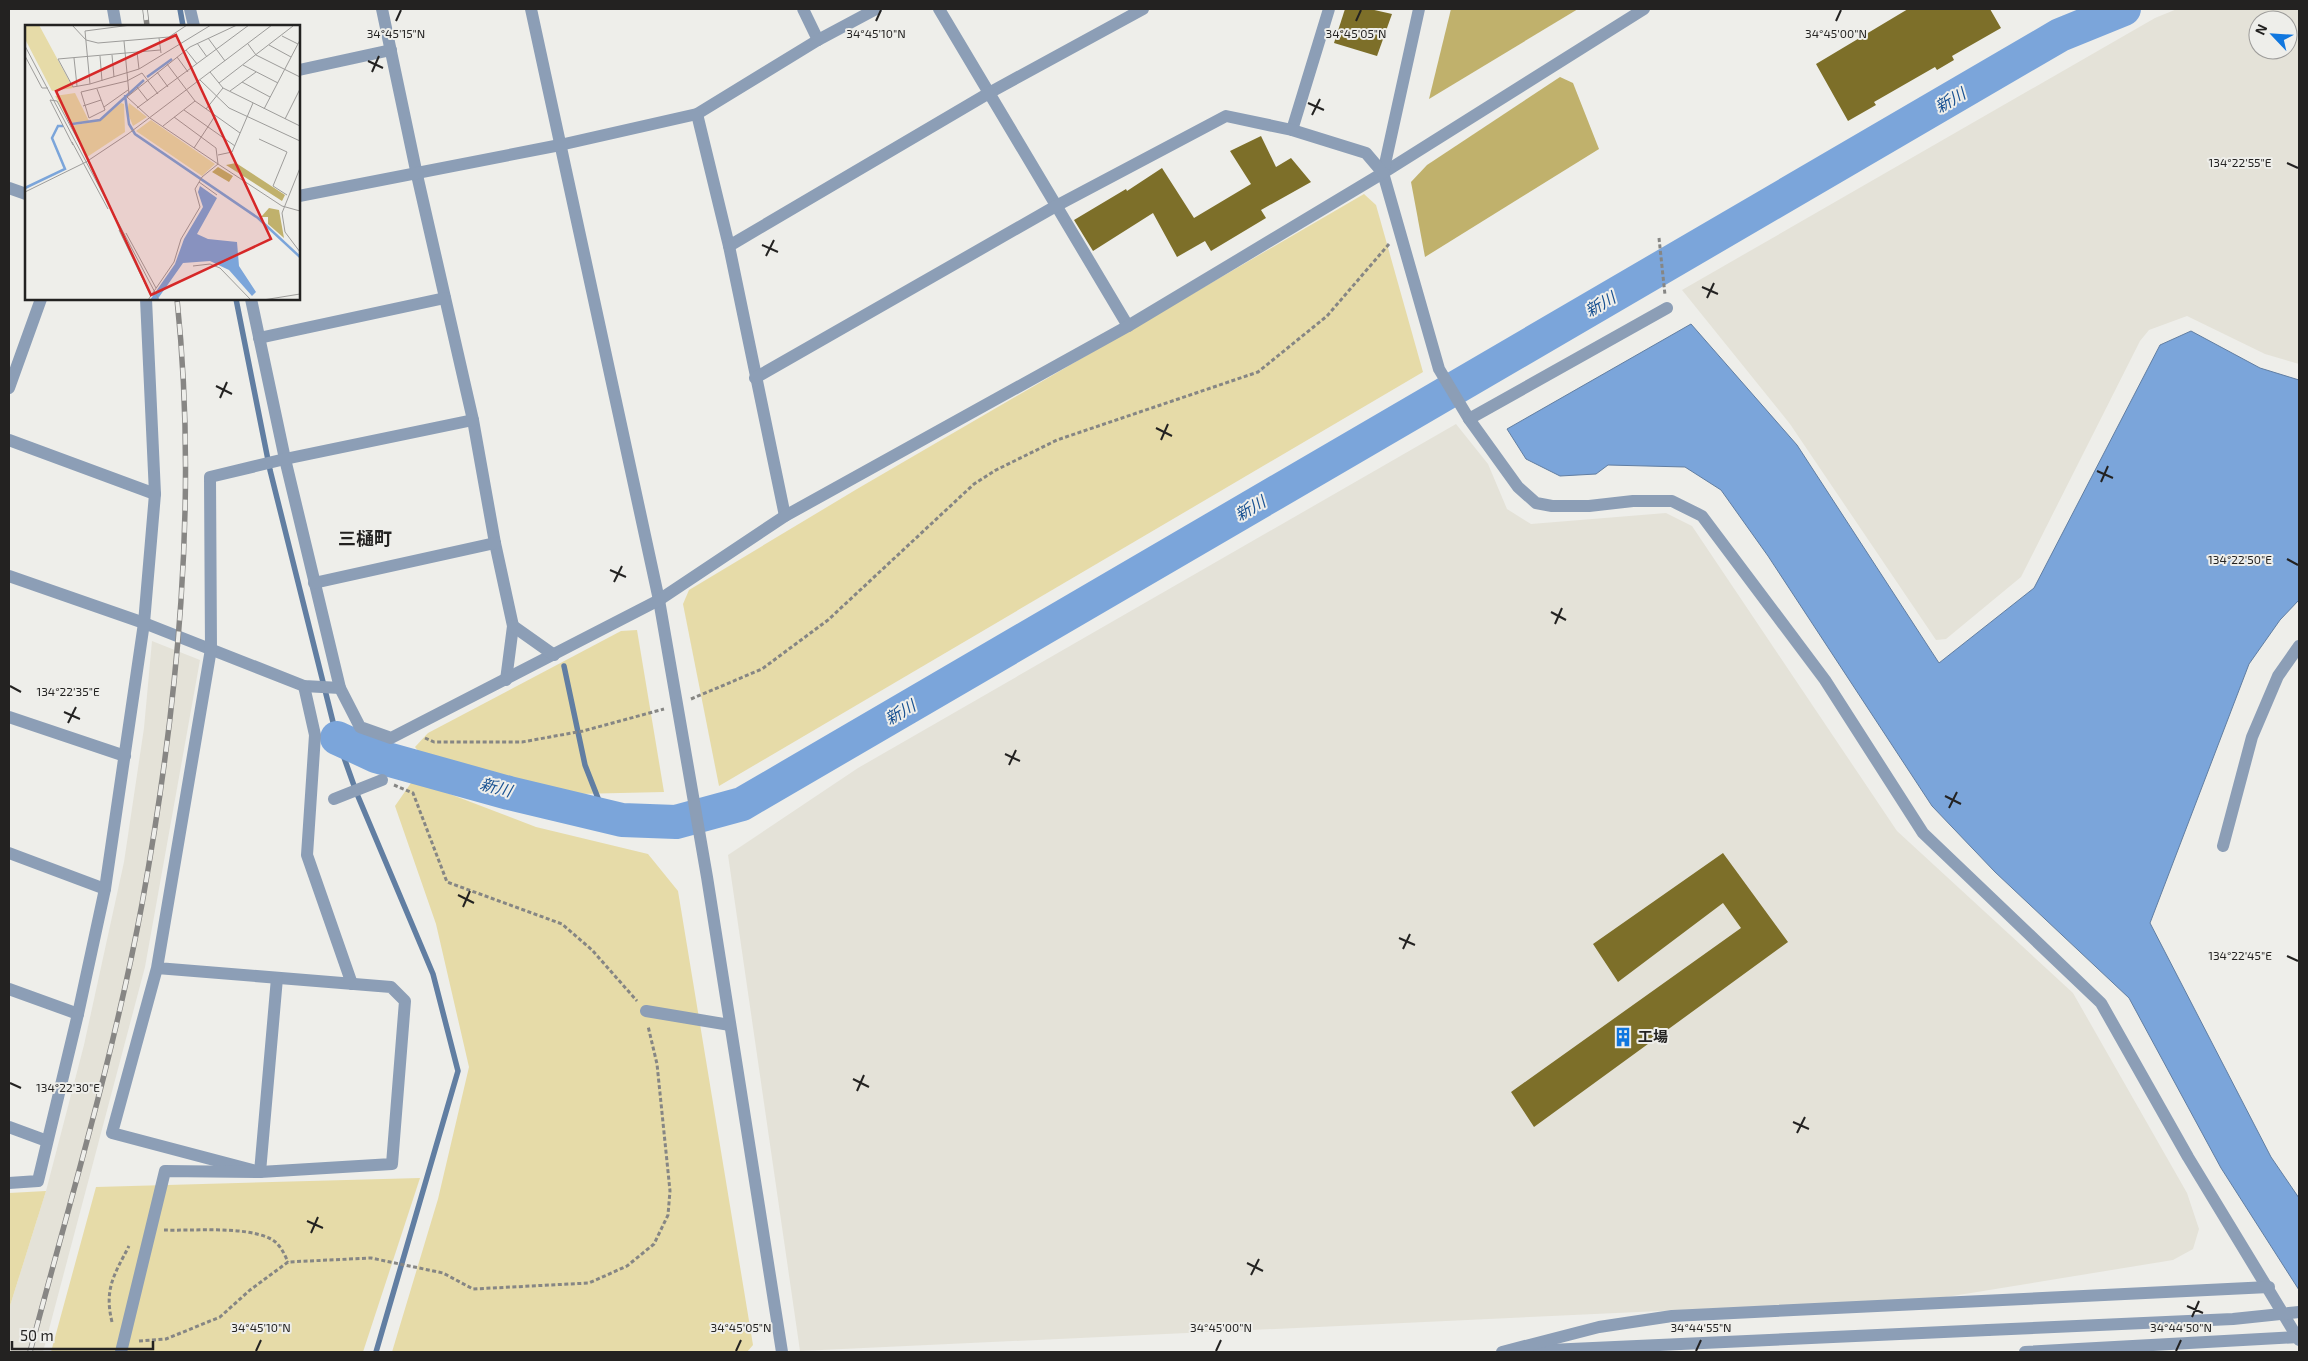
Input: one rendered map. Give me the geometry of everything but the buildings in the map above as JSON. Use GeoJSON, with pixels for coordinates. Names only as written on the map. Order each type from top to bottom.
{"type":"FeatureCollection","features":[{"type":"Feature","properties":{"kind":"street"},"geometry":{"type":"LineString","coordinates":[[114,9],[116,25]]}},
{"type":"Feature","properties":{"kind":"street"},"geometry":{"type":"LineString","coordinates":[[190,9],[194,25]]}},
{"type":"Feature","properties":{"kind":"street"},"geometry":{"type":"LineString","coordinates":[[382,9],[416,175],[473,420],[495,543],[513,626],[506,680]]}},
{"type":"Feature","properties":{"kind":"street"},"geometry":{"type":"LineString","coordinates":[[530,9],[659,600],[707,877],[782,1352]]}},
{"type":"Feature","properties":{"kind":"street"},"geometry":{"type":"LineString","coordinates":[[803,9],[818,40]]}},
{"type":"Feature","properties":{"kind":"street"},"geometry":{"type":"LineString","coordinates":[[300,196],[560,146],[697,114],[818,40],[876,9]]}},
{"type":"Feature","properties":{"kind":"street"},"geometry":{"type":"LineString","coordinates":[[939,9],[1128,326]]}},
{"type":"Feature","properties":{"kind":"street"},"geometry":{"type":"LineString","coordinates":[[728,246],[989,93],[1143,9]]}},
{"type":"Feature","properties":{"kind":"street"},"geometry":{"type":"LineString","coordinates":[[1292,130],[1328,9]]}},
{"type":"Feature","properties":{"kind":"street"},"geometry":{"type":"LineString","coordinates":[[1383,173],[1419,9]]}},
{"type":"Feature","properties":{"kind":"street"},"geometry":{"type":"LineString","coordinates":[[251,300],[282,460],[314,583],[336,688],[360,727],[391,738],[659,600],[785,516],[1128,326],[1383,173],[1644,9]]}},
{"type":"Feature","properties":{"kind":"street"},"geometry":{"type":"LineString","coordinates":[[300,70],[391,50]]}},
{"type":"Feature","properties":{"kind":"street"},"geometry":{"type":"LineString","coordinates":[[697,114],[728,246],[785,516]]}},
{"type":"Feature","properties":{"kind":"street"},"geometry":{"type":"LineString","coordinates":[[755,378],[1056,206],[1226,116],[1292,130],[1366,153],[1383,173],[1439,370],[1469,419],[1518,487],[1536,503],[1552,506],[1589,506],[1633,501],[1672,502],[1702,516],[1824,680],[1923,833],[2101,1003],[2188,1157],[2299,1338],[2026,1352]]}},
{"type":"Feature","properties":{"kind":"street"},"geometry":{"type":"LineString","coordinates":[[9,188],[25,194]]}},
{"type":"Feature","properties":{"kind":"street"},"geometry":{"type":"LineString","coordinates":[[259,338],[445,298]]}},
{"type":"Feature","properties":{"kind":"street"},"geometry":{"type":"LineString","coordinates":[[9,388],[41,300]]}},
{"type":"Feature","properties":{"kind":"street"},"geometry":{"type":"LineString","coordinates":[[9,1183],[38,1181],[78,1014],[105,889],[144,622],[155,494],[146,300]]}},
{"type":"Feature","properties":{"kind":"street"},"geometry":{"type":"LineString","coordinates":[[1469,419],[1667,308]]}},
{"type":"Feature","properties":{"kind":"street"},"geometry":{"type":"LineString","coordinates":[[260,1172],[112,1133],[157,968],[211,649],[210,477],[258,465],[473,420]]}},
{"type":"Feature","properties":{"kind":"street"},"geometry":{"type":"LineString","coordinates":[[9,440],[155,494]]}},
{"type":"Feature","properties":{"kind":"street"},"geometry":{"type":"LineString","coordinates":[[314,583],[495,543]]}},
{"type":"Feature","properties":{"kind":"street"},"geometry":{"type":"LineString","coordinates":[[9,576],[144,622],[310,686],[336,688]]}},
{"type":"Feature","properties":{"kind":"street"},"geometry":{"type":"LineString","coordinates":[[513,626],[554,655]]}},
{"type":"Feature","properties":{"kind":"street"},"geometry":{"type":"LineString","coordinates":[[2222,846],[2252,737],[2278,676],[2299,646]]}},
{"type":"Feature","properties":{"kind":"street"},"geometry":{"type":"LineString","coordinates":[[310,686],[316,735],[306,855],[352,984]]}},
{"type":"Feature","properties":{"kind":"street"},"geometry":{"type":"LineString","coordinates":[[9,717],[125,756]]}},
{"type":"Feature","properties":{"kind":"street"},"geometry":{"type":"LineString","coordinates":[[334,799],[382,780]]}},
{"type":"Feature","properties":{"kind":"street"},"geometry":{"type":"LineString","coordinates":[[9,853],[105,889]]}},
{"type":"Feature","properties":{"kind":"street"},"geometry":{"type":"LineString","coordinates":[[120,1352],[165,1171],[260,1172],[392,1164],[405,1001],[391,987],[157,968]]}},
{"type":"Feature","properties":{"kind":"street"},"geometry":{"type":"LineString","coordinates":[[260,1172],[277,978]]}},
{"type":"Feature","properties":{"kind":"street"},"geometry":{"type":"LineString","coordinates":[[9,989],[78,1014]]}},
{"type":"Feature","properties":{"kind":"street"},"geometry":{"type":"LineString","coordinates":[[646,1011],[730,1025]]}},
{"type":"Feature","properties":{"kind":"street"},"geometry":{"type":"LineString","coordinates":[[9,1127],[47,1141]]}},
{"type":"Feature","properties":{"kind":"street"},"geometry":{"type":"LineString","coordinates":[[1502,1352],[1599,1327],[1672,1316],[2269,1287]]}},
{"type":"Feature","properties":{"kind":"street"},"geometry":{"type":"LineString","coordinates":[[1495,1352],[2233,1319],[2299,1312]]}},
{"type":"Feature","properties":{"kind":"path"},"geometry":{"type":"LineString","coordinates":[[408,730],[434,742],[522,742],[583,731],[676,706],[762,668],[828,620],[974,484],[996,470],[1057,440],[1258,372],[1328,316],[1399,232]]}},
{"type":"Feature","properties":{"kind":"path"},"geometry":{"type":"LineString","coordinates":[[1659,238],[1667,308]]}},
{"type":"Feature","properties":{"kind":"path"},"geometry":{"type":"LineString","coordinates":[[125,1335],[137,1341],[166,1339],[220,1317],[250,1290],[288,1262],[371,1258],[443,1273],[473,1289],[589,1283],[627,1266],[654,1244],[668,1215],[670,1191],[657,1064],[646,1011],[592,950],[562,924],[447,882],[413,793],[382,780]]}},
{"type":"Feature","properties":{"kind":"path"},"geometry":{"type":"LineString","coordinates":[[151,1229],[246,1232],[271,1238],[282,1250],[288,1262]]}},
{"type":"Feature","properties":{"kind":"shaded area"},"geometry":{"type":"Polygon","coordinates":[[[1451,9],[1578,9],[1429,99],[1451,9]]]}},
{"type":"Feature","properties":{"kind":"shaded area"},"geometry":{"type":"Polygon","coordinates":[[[2177,9],[2299,9],[2299,364],[2265,354],[2187,316],[2149,330],[2140,341],[2021,577],[1946,639],[1936,640],[1790,424],[1682,290],[2155,18],[2177,9]]]}},
{"type":"Feature","properties":{"kind":"shaded area"},"geometry":{"type":"Polygon","coordinates":[[[1560,77],[1573,83],[1599,149],[1425,257],[1411,182],[1427,165],[1560,77]]]}},
{"type":"Feature","properties":{"kind":"shaded area"},"geometry":{"type":"Polygon","coordinates":[[[1364,194],[1376,205],[1423,372],[719,786],[683,604],[689,590],[857,489],[1364,194]]]}},
{"type":"Feature","properties":{"kind":"shaded area"},"geometry":{"type":"Polygon","coordinates":[[[1456,424],[1488,464],[1507,509],[1531,524],[1666,513],[1692,526],[1897,831],[2073,993],[2187,1193],[2199,1229],[2193,1249],[2173,1260],[1940,1298],[800,1351],[728,855],[858,768],[1456,424]]]}},
{"type":"Feature","properties":{"kind":"shaded area"},"geometry":{"type":"Polygon","coordinates":[[[637,630],[664,792],[577,794],[491,778],[424,758],[415,747],[428,733],[621,631],[637,630]]]}},
{"type":"Feature","properties":{"kind":"shaded area"},"geometry":{"type":"Polygon","coordinates":[[[152,641],[200,660],[145,967],[43,1352],[9,1352],[9,1309],[46,1191],[84,1045],[124,862],[144,728],[152,641]]]}},
{"type":"Feature","properties":{"kind":"shaded area"},"geometry":{"type":"Polygon","coordinates":[[[413,780],[536,827],[648,854],[678,891],[753,1345],[747,1352],[392,1352],[438,1199],[469,1067],[436,924],[395,806],[413,780]]]}},
{"type":"Feature","properties":{"kind":"shaded area"},"geometry":{"type":"Polygon","coordinates":[[[420,1178],[363,1352],[51,1352],[96,1187],[420,1178]]]}},
{"type":"Feature","properties":{"kind":"shaded area"},"geometry":{"type":"Polygon","coordinates":[[[46,1191],[9,1309],[9,1193],[46,1191]]]}},
{"type":"Feature","properties":{"kind":"water"},"geometry":{"type":"Polygon","coordinates":[[[1691,324],[1797,445],[1939,663],[2034,588],[2160,345],[2191,331],[2260,368],[2299,380],[2299,600],[2280,620],[2249,664],[2150,923],[2271,1157],[2299,1198],[2299,1290],[2221,1168],[2129,998],[1995,872],[1932,806],[1768,556],[1721,490],[1685,467],[1608,465],[1596,474],[1560,476],[1526,459],[1507,429],[1691,324]]]}},
{"type":"Feature","properties":{"kind":"waterway"},"geometry":{"type":"LineString","coordinates":[[180,9],[183,25]]}},
{"type":"Feature","properties":{"kind":"waterway","name":"新川"},"geometry":{"type":"LineString","coordinates":[[337,738],[376,756],[509,793],[622,820],[676,822],[742,804],[2060,35],[2124,9]]}},
{"type":"Feature","properties":{"kind":"waterway"},"geometry":{"type":"LineString","coordinates":[[236,300],[270,470],[337,738],[357,794],[433,974],[458,1071],[376,1352]]}},
{"type":"Feature","properties":{"kind":"waterway"},"geometry":{"type":"LineString","coordinates":[[564,666],[585,765],[605,816]]}},
{"type":"Feature","properties":{"kind":"railway"},"geometry":{"type":"LineString","coordinates":[[145,9],[147,25]]}},
{"type":"Feature","properties":{"kind":"railway"},"geometry":{"type":"LineString","coordinates":[[30,1352],[105,1073],[131,961],[155,829],[166,754],[181,602],[185,526],[183,375],[177,300]]}},
{"type":"Feature","properties":{"kind":"place","name":"工場"},"geometry":{"type":"Point","coordinates":[1623,1037]}},
{"type":"Feature","properties":{"kind":"district","name":"三樋町"},"geometry":{"type":"Point","coordinates":[365,539]}}]}
